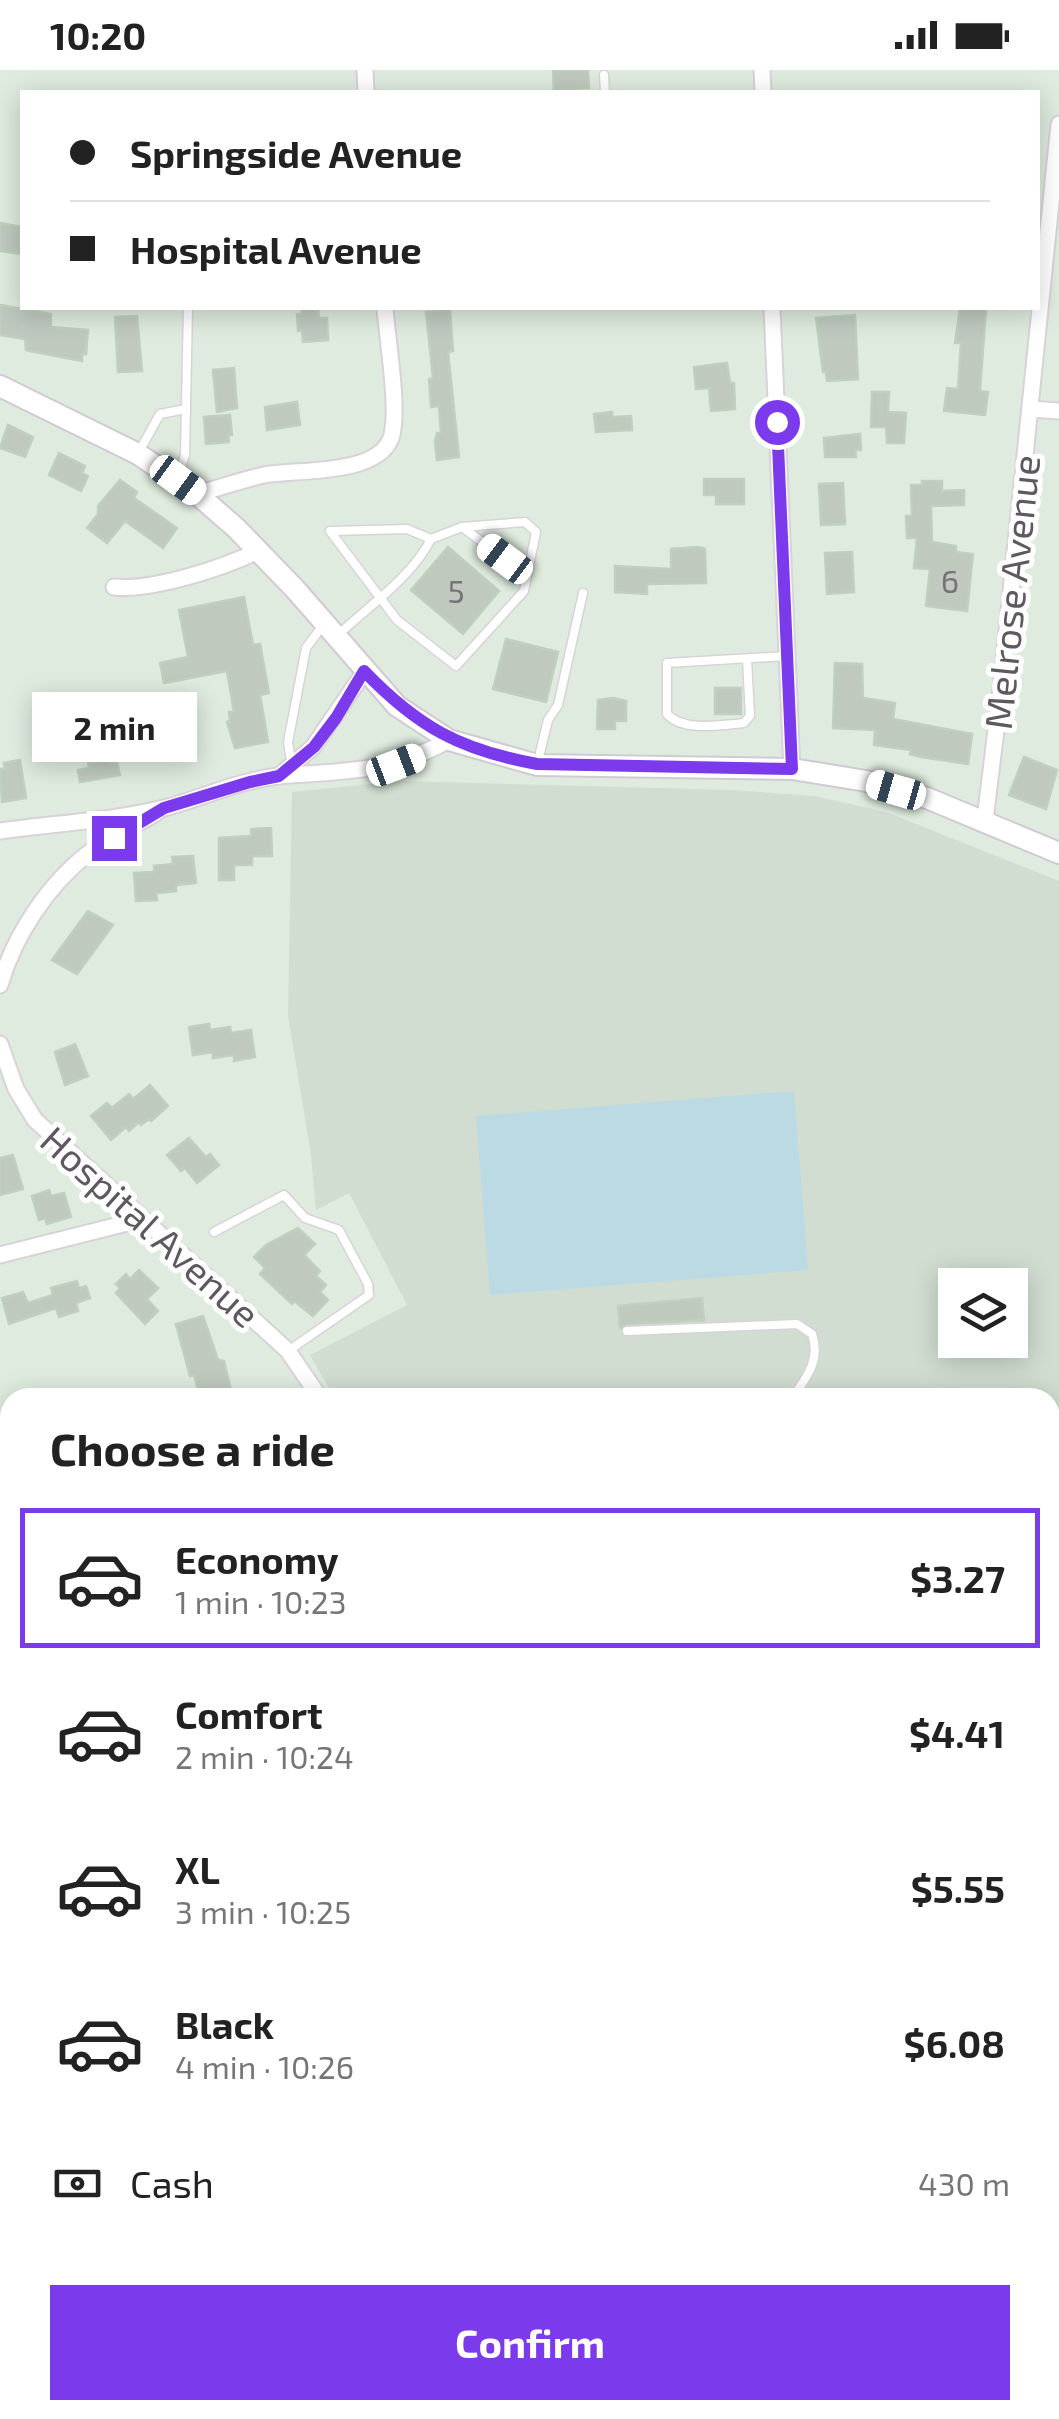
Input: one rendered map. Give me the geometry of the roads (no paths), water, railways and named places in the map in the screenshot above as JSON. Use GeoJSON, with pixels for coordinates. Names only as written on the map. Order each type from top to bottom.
{"type":"FeatureCollection","features":[{"type":"Feature","properties":{"kind":"main road"},"geometry":{"type":"LineString","coordinates":[[0,386],[138,454],[197,494],[258,551],[397,706],[449,740],[537,764],[792,769],[866,782],[927,798],[1059,853]]}},
{"type":"Feature","properties":{"kind":"street","name":"Melrose Avenue"},"geometry":{"type":"LineString","coordinates":[[984,820],[1002,689],[1059,124]]}},
{"type":"Feature","properties":{"kind":"street"},"geometry":{"type":"LineString","coordinates":[[197,494],[264,475],[372,460],[391,440],[394,412],[385,310]]}},
{"type":"Feature","properties":{"kind":"street"},"geometry":{"type":"LineString","coordinates":[[772,310],[792,769]]}},
{"type":"Feature","properties":{"kind":"street"},"geometry":{"type":"LineString","coordinates":[[1030,409],[1059,411]]}},
{"type":"Feature","properties":{"kind":"street"},"geometry":{"type":"LineString","coordinates":[[114,587],[221,568],[258,551]]}},
{"type":"Feature","properties":{"kind":"street"},"geometry":{"type":"LineString","coordinates":[[0,831],[164,808],[286,771],[314,747],[364,671]]}},
{"type":"Feature","properties":{"kind":"street"},"geometry":{"type":"LineString","coordinates":[[286,771],[302,777],[396,765],[449,740]]}},
{"type":"Feature","properties":{"kind":"street"},"geometry":{"type":"LineString","coordinates":[[0,985],[16,940],[57,884],[90,852],[164,808]]}},
{"type":"Feature","properties":{"kind":"street","name":"Hospital Avenue"},"geometry":{"type":"LineString","coordinates":[[0,1044],[16,1089],[34,1120],[288,1351],[313,1388]]}},
{"type":"Feature","properties":{"kind":"street"},"geometry":{"type":"LineString","coordinates":[[0,1255],[143,1219]]}},
{"type":"Feature","properties":{"kind":"lane"},"geometry":{"type":"LineString","coordinates":[[604,75],[605,90]]}},
{"type":"Feature","properties":{"kind":"lane"},"geometry":{"type":"LineString","coordinates":[[178,480],[186,454],[188,310]]}},
{"type":"Feature","properties":{"kind":"lane"},"geometry":{"type":"LineString","coordinates":[[138,454],[160,414],[186,410]]}},
{"type":"Feature","properties":{"kind":"lane"},"geometry":{"type":"LineString","coordinates":[[286,771],[306,648],[379,598],[421,559],[432,539],[462,527],[526,522],[536,532],[524,591],[456,666],[397,620],[379,598],[330,531],[407,529],[432,539]]}},
{"type":"Feature","properties":{"kind":"lane"},"geometry":{"type":"LineString","coordinates":[[462,527],[527,575]]}},
{"type":"Feature","properties":{"kind":"lane"},"geometry":{"type":"LineString","coordinates":[[537,764],[548,720],[558,704],[583,593]]}},
{"type":"Feature","properties":{"kind":"lane"},"geometry":{"type":"LineString","coordinates":[[748,658],[750,716],[744,723],[686,725],[667,714],[666,663],[748,658],[787,656]]}},
{"type":"Feature","properties":{"kind":"lane"},"geometry":{"type":"LineString","coordinates":[[214,1232],[284,1195],[305,1218],[338,1230],[368,1284],[369,1295],[288,1351]]}},
{"type":"Feature","properties":{"kind":"lane"},"geometry":{"type":"LineString","coordinates":[[627,1331],[797,1324],[812,1334],[816,1353],[812,1372],[800,1388]]}}]}
